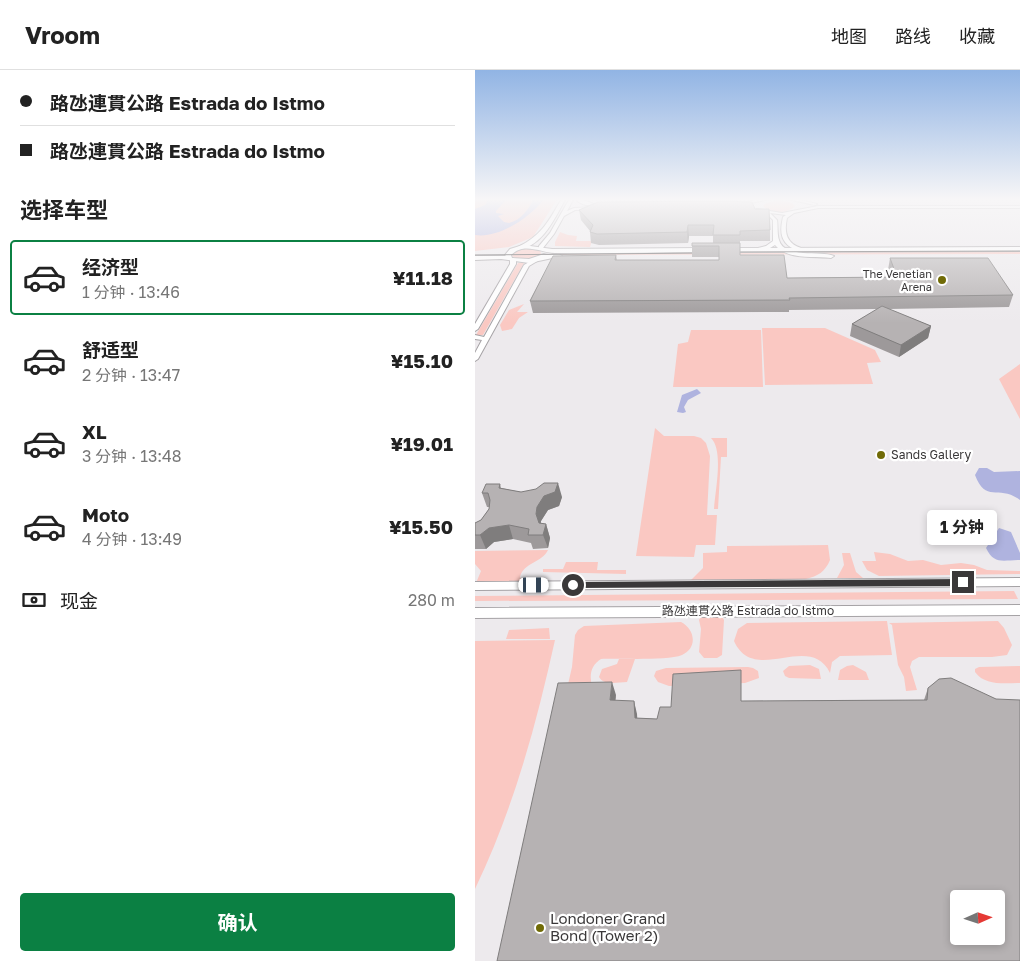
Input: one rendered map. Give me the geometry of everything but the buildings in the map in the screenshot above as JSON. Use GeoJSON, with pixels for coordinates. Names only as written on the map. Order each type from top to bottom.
{"type":"FeatureCollection","features":[{"type":"Feature","properties":{"kind":"main road"},"geometry":{"type":"LineString","coordinates":[[511,260],[508,257],[509,253],[518,248]]}},
{"type":"Feature","properties":{"kind":"main road"},"geometry":{"type":"LineString","coordinates":[[518,248],[542,248],[552,251],[710,253],[551,256],[524,262],[475,256],[518,248]]}},
{"type":"Feature","properties":{"kind":"main road"},"geometry":{"type":"LineString","coordinates":[[537,259],[545,255],[546,251],[542,248]]}},
{"type":"Feature","properties":{"kind":"main road"},"geometry":{"type":"LineString","coordinates":[[1020,249],[751,250],[719,253],[831,256],[1020,255]]}},
{"type":"Feature","properties":{"kind":"main road"},"geometry":{"type":"LineString","coordinates":[[475,586],[1020,582]]}},
{"type":"Feature","properties":{"kind":"main road","name":"路氹連貫公路 Estrada do Istmo"},"geometry":{"type":"LineString","coordinates":[[475,613],[1020,610]]}},
{"type":"Feature","properties":{"kind":"street"},"geometry":{"type":"LineString","coordinates":[[518,248],[536,240]]}},
{"type":"Feature","properties":{"kind":"street"},"geometry":{"type":"LineString","coordinates":[[542,248],[549,240]]}},
{"type":"Feature","properties":{"kind":"street"},"geometry":{"type":"LineString","coordinates":[[776,240],[777,245],[784,250],[794,253],[831,256]]}},
{"type":"Feature","properties":{"kind":"street"},"geometry":{"type":"LineString","coordinates":[[751,250],[768,247],[774,244],[776,240]]}},
{"type":"Feature","properties":{"kind":"street"},"geometry":{"type":"LineString","coordinates":[[786,240],[787,244],[793,248],[806,250]]}},
{"type":"Feature","properties":{"kind":"street"},"geometry":{"type":"LineString","coordinates":[[475,359],[527,265],[537,259]]}},
{"type":"Feature","properties":{"kind":"street"},"geometry":{"type":"LineString","coordinates":[[475,329],[513,264],[511,260]]}},
{"type":"Feature","properties":{"kind":"street"},"geometry":{"type":"LineString","coordinates":[[475,338],[486,339]]}},
{"type":"Feature","properties":{"kind":"shaded area"},"geometry":{"type":"Polygon","coordinates":[[[475,240],[527,240],[509,247],[475,251],[475,240]]]}},
{"type":"Feature","properties":{"kind":"shaded area"},"geometry":{"type":"Polygon","coordinates":[[[556,240],[592,241],[590,247],[555,246],[556,240]]]}},
{"type":"Feature","properties":{"kind":"shaded area"},"geometry":{"type":"Polygon","coordinates":[[[532,248],[540,250],[541,254],[527,260],[512,256],[517,250],[532,248]]]}},
{"type":"Feature","properties":{"kind":"shaded area"},"geometry":{"type":"Polygon","coordinates":[[[1020,251],[1020,254],[550,255],[554,252],[1020,251]]]}},
{"type":"Feature","properties":{"kind":"shaded area"},"geometry":{"type":"Polygon","coordinates":[[[518,263],[524,263],[483,335],[476,335],[518,263]]]}},
{"type":"Feature","properties":{"kind":"shaded area"},"geometry":{"type":"Polygon","coordinates":[[[524,304],[517,312],[528,312],[519,318],[512,329],[502,331],[500,325],[509,310],[524,304]]]}},
{"type":"Feature","properties":{"kind":"shaded area"},"geometry":{"type":"Polygon","coordinates":[[[762,328],[825,328],[875,350],[881,362],[867,363],[873,384],[765,385],[762,328]]]}},
{"type":"Feature","properties":{"kind":"shaded area"},"geometry":{"type":"Polygon","coordinates":[[[691,330],[761,330],[763,387],[673,387],[678,344],[688,342],[691,330]]]}},
{"type":"Feature","properties":{"kind":"shaded area"},"geometry":{"type":"Polygon","coordinates":[[[1020,364],[1020,419],[999,379],[1020,364]]]}},
{"type":"Feature","properties":{"kind":"shaded area"},"geometry":{"type":"Polygon","coordinates":[[[655,428],[664,436],[694,436],[701,438],[706,443],[710,456],[707,515],[717,515],[715,545],[696,545],[694,557],[636,556],[655,428]]]}},
{"type":"Feature","properties":{"kind":"shaded area"},"geometry":{"type":"Polygon","coordinates":[[[711,438],[727,438],[727,457],[721,457],[718,509],[714,509],[718,461],[715,444],[711,438]]]}},
{"type":"Feature","properties":{"kind":"shaded area"},"geometry":{"type":"Polygon","coordinates":[[[828,545],[830,560],[826,568],[818,575],[806,579],[691,580],[703,568],[703,553],[727,552],[727,546],[828,545]]]}},
{"type":"Feature","properties":{"kind":"shaded area"},"geometry":{"type":"Polygon","coordinates":[[[548,550],[542,558],[525,568],[520,577],[523,583],[476,583],[481,571],[475,564],[475,551],[548,550]]]}},
{"type":"Feature","properties":{"kind":"shaded area"},"geometry":{"type":"Polygon","coordinates":[[[874,552],[890,554],[908,561],[923,560],[941,565],[961,563],[987,570],[1020,571],[1020,574],[879,576],[867,570],[862,561],[876,561],[874,552]]]}},
{"type":"Feature","properties":{"kind":"shaded area"},"geometry":{"type":"Polygon","coordinates":[[[842,553],[850,553],[856,572],[863,578],[837,578],[844,565],[842,553]]]}},
{"type":"Feature","properties":{"kind":"shaded area"},"geometry":{"type":"Polygon","coordinates":[[[566,562],[598,562],[597,570],[626,570],[626,574],[543,572],[543,569],[563,569],[566,562]]]}},
{"type":"Feature","properties":{"kind":"shaded area"},"geometry":{"type":"Polygon","coordinates":[[[1014,591],[1018,599],[475,601],[475,596],[1014,591]]]}},
{"type":"Feature","properties":{"kind":"shaded area"},"geometry":{"type":"Polygon","coordinates":[[[721,615],[724,620],[722,655],[717,658],[704,658],[699,652],[701,629],[699,620],[701,616],[721,615]]]}},
{"type":"Feature","properties":{"kind":"shaded area"},"geometry":{"type":"Polygon","coordinates":[[[887,621],[892,655],[840,656],[832,662],[830,673],[821,661],[809,657],[755,659],[743,654],[734,641],[738,629],[747,623],[887,621]]]}},
{"type":"Feature","properties":{"kind":"shaded area"},"geometry":{"type":"Polygon","coordinates":[[[998,621],[1004,628],[1012,645],[1007,655],[992,657],[919,657],[912,661],[910,667],[917,690],[906,691],[904,677],[898,665],[892,625],[889,623],[998,621]]]}},
{"type":"Feature","properties":{"kind":"shaded area"},"geometry":{"type":"Polygon","coordinates":[[[681,622],[689,629],[693,638],[691,648],[687,652],[675,657],[666,658],[601,659],[595,664],[592,671],[592,686],[566,693],[572,667],[575,635],[584,626],[681,622]]]}},
{"type":"Feature","properties":{"kind":"shaded area"},"geometry":{"type":"Polygon","coordinates":[[[549,628],[550,639],[506,639],[509,630],[549,628]]]}},
{"type":"Feature","properties":{"kind":"shaded area"},"geometry":{"type":"Polygon","coordinates":[[[555,640],[540,704],[522,767],[501,829],[475,889],[475,641],[555,640]]]}},
{"type":"Feature","properties":{"kind":"shaded area"},"geometry":{"type":"Polygon","coordinates":[[[619,659],[635,659],[627,682],[612,683],[601,680],[599,677],[602,669],[617,664],[619,659]]]}},
{"type":"Feature","properties":{"kind":"shaded area"},"geometry":{"type":"Polygon","coordinates":[[[810,665],[819,669],[821,679],[789,678],[785,676],[783,671],[789,666],[810,665]]]}},
{"type":"Feature","properties":{"kind":"shaded area"},"geometry":{"type":"Polygon","coordinates":[[[853,665],[866,672],[869,680],[838,680],[840,670],[853,665]]]}},
{"type":"Feature","properties":{"kind":"shaded area"},"geometry":{"type":"Polygon","coordinates":[[[1020,666],[1020,683],[989,682],[975,672],[975,669],[979,667],[1020,666]]]}},
{"type":"Feature","properties":{"kind":"shaded area"},"geometry":{"type":"Polygon","coordinates":[[[748,667],[758,671],[759,678],[745,683],[669,686],[658,682],[654,676],[656,671],[666,668],[748,667]]]}},
{"type":"Feature","properties":{"kind":"water"},"geometry":{"type":"Polygon","coordinates":[[[697,389],[701,393],[688,400],[684,407],[686,412],[677,412],[682,395],[697,389]]]}},
{"type":"Feature","properties":{"kind":"water"},"geometry":{"type":"Polygon","coordinates":[[[979,468],[987,468],[994,472],[1020,471],[1020,500],[1006,493],[984,489],[979,484],[975,475],[979,468]]]}},
{"type":"Feature","properties":{"kind":"water"},"geometry":{"type":"Polygon","coordinates":[[[999,528],[1011,532],[1020,553],[1020,560],[1004,561],[992,557],[989,553],[986,548],[999,528]]]}},
{"type":"Feature","properties":{"kind":"tram line"},"geometry":{"type":"LineString","coordinates":[[727,252],[1020,251]]}},
{"type":"Feature","properties":{"kind":"tram line"},"geometry":{"type":"LineString","coordinates":[[475,255],[705,253]]}},
{"type":"Feature","properties":{"kind":"place","name":"The Venetian Arena"},"geometry":{"type":"Point","coordinates":[942,280]}},
{"type":"Feature","properties":{"kind":"place","name":"Sands Gallery"},"geometry":{"type":"Point","coordinates":[881,455]}},
{"type":"Feature","properties":{"kind":"place","name":"Londoner Grand Bond (Tower 2)"},"geometry":{"type":"Point","coordinates":[540,928]}},
{"type":"Feature","properties":{"kind":"route"},"geometry":{"type":"LineString","coordinates":[[573,585],[963,582]]}}]}
